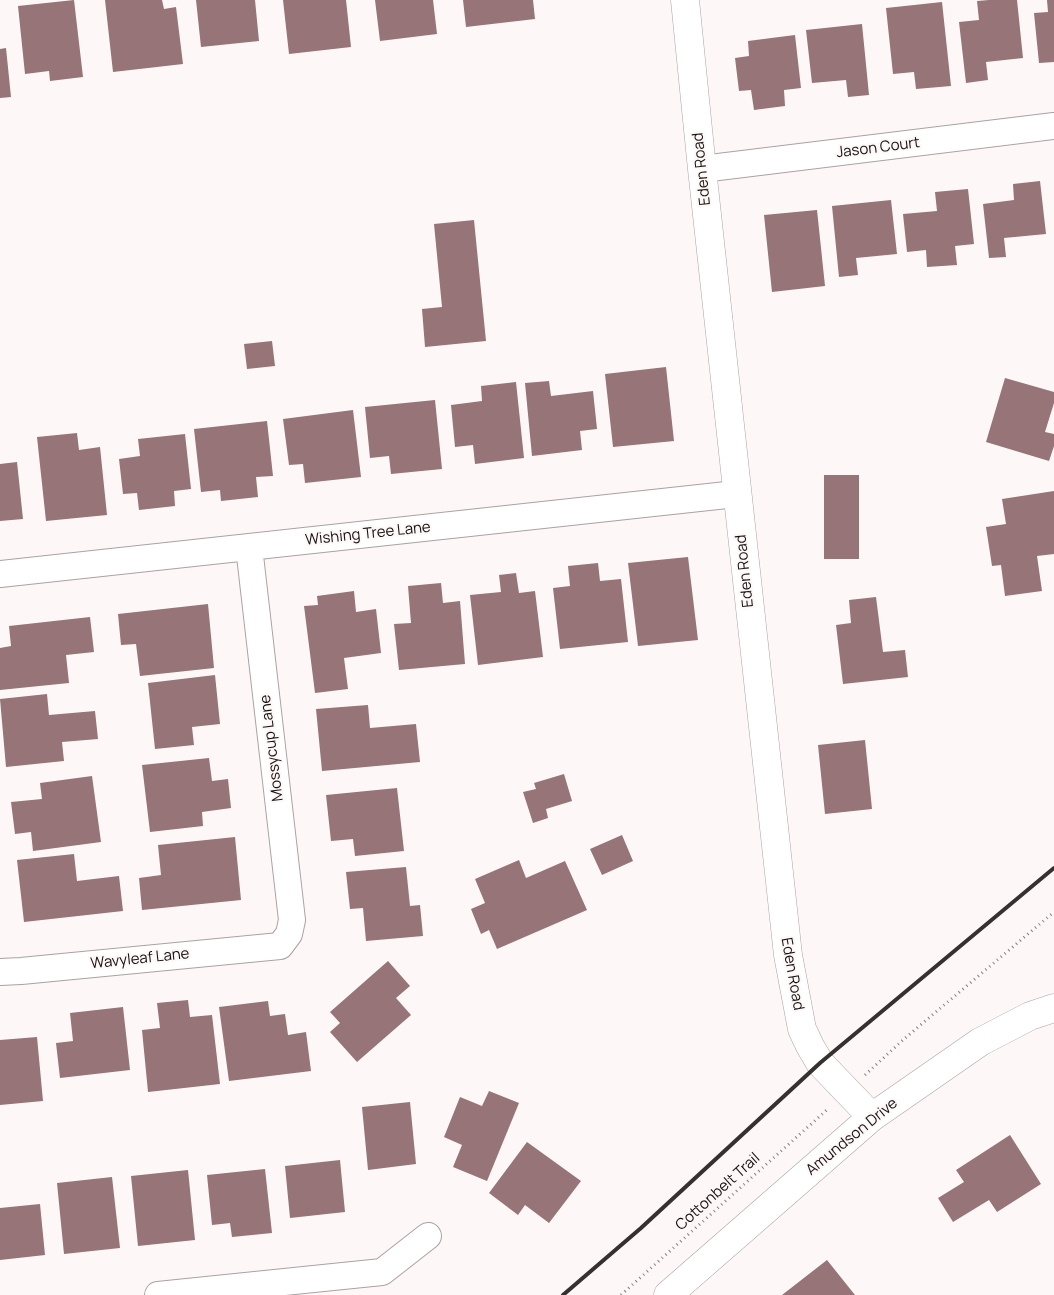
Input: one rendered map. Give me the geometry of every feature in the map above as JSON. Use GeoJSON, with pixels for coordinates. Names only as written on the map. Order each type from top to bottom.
{"type":"FeatureCollection","features":[{"type":"Feature","properties":{"kind":"street","name":"Eden Road"},"geometry":{"type":"LineString","coordinates":[[685,0],[736,494],[788,955],[802,1029],[820,1062],[872,1117]]}},
{"type":"Feature","properties":{"kind":"street","name":"Jason Court"},"geometry":{"type":"LineString","coordinates":[[702,169],[1054,126]]}},
{"type":"Feature","properties":{"kind":"street","name":"Wishing Tree Lane"},"geometry":{"type":"LineString","coordinates":[[0,574],[736,494]]}},
{"type":"Feature","properties":{"kind":"street","name":"Mossycup Lane"},"geometry":{"type":"LineString","coordinates":[[249,547],[292,920],[289,934],[280,946]]}},
{"type":"Feature","properties":{"kind":"street","name":"Wavyleaf Lane"},"geometry":{"type":"LineString","coordinates":[[0,972],[280,946]]}},
{"type":"Feature","properties":{"kind":"street","name":"Amundson Drive"},"geometry":{"type":"LineString","coordinates":[[668,1295],[872,1117],[980,1042],[1030,1016],[1054,1008]]}},
{"type":"Feature","properties":{"kind":"street"},"geometry":{"type":"LineString","coordinates":[[158,1295],[382,1272],[428,1236]]}},
{"type":"Feature","properties":{"kind":"path"},"geometry":{"type":"LineString","coordinates":[[864,1076],[904,1039],[1054,912]]}},
{"type":"Feature","properties":{"kind":"path","name":"Cottonbelt Trail"},"geometry":{"type":"LineString","coordinates":[[621,1295],[831,1106]]}},
{"type":"Feature","properties":{"kind":"building"},"geometry":{"type":"Polygon","coordinates":[[[74,0],[83,77],[50,81],[49,71],[25,74],[18,6],[74,0]]]}},
{"type":"Feature","properties":{"kind":"building"},"geometry":{"type":"Polygon","coordinates":[[[105,0],[162,0],[164,9],[176,7],[183,64],[113,72],[105,0]]]}},
{"type":"Feature","properties":{"kind":"building"},"geometry":{"type":"Polygon","coordinates":[[[196,0],[255,0],[259,41],[201,47],[196,0]]]}},
{"type":"Feature","properties":{"kind":"building"},"geometry":{"type":"Polygon","coordinates":[[[283,0],[346,0],[351,47],[289,54],[283,0]]]}},
{"type":"Feature","properties":{"kind":"building"},"geometry":{"type":"Polygon","coordinates":[[[375,0],[433,0],[437,34],[380,41],[375,0]]]}},
{"type":"Feature","properties":{"kind":"building"},"geometry":{"type":"Polygon","coordinates":[[[463,0],[533,0],[535,19],[466,27],[463,0]]]}},
{"type":"Feature","properties":{"kind":"building"},"geometry":{"type":"Polygon","coordinates":[[[1017,0],[1023,58],[986,62],[988,80],[966,83],[959,22],[979,20],[977,1],[1017,0]]]}},
{"type":"Feature","properties":{"kind":"building"},"geometry":{"type":"Polygon","coordinates":[[[1047,0],[1054,0],[1054,62],[1039,63],[1034,13],[1048,12],[1047,0]]]}},
{"type":"Feature","properties":{"kind":"building"},"geometry":{"type":"Polygon","coordinates":[[[942,2],[951,86],[916,89],[914,72],[893,74],[886,8],[942,2]]]}},
{"type":"Feature","properties":{"kind":"building"},"geometry":{"type":"Polygon","coordinates":[[[862,24],[869,95],[848,97],[846,80],[812,83],[806,30],[862,24]]]}},
{"type":"Feature","properties":{"kind":"building"},"geometry":{"type":"Polygon","coordinates":[[[795,35],[801,88],[784,90],[785,106],[754,110],[751,90],[739,91],[735,58],[749,56],[748,41],[795,35]]]}},
{"type":"Feature","properties":{"kind":"building"},"geometry":{"type":"Polygon","coordinates":[[[6,48],[11,97],[0,98],[0,49],[6,48]]]}},
{"type":"Feature","properties":{"kind":"building"},"geometry":{"type":"Polygon","coordinates":[[[1040,181],[1046,234],[1004,238],[1006,257],[989,258],[983,204],[1014,200],[1013,184],[1040,181]]]}},
{"type":"Feature","properties":{"kind":"building"},"geometry":{"type":"Polygon","coordinates":[[[968,189],[974,244],[955,246],[957,265],[927,267],[926,250],[907,252],[903,214],[937,211],[935,192],[968,189]]]}},
{"type":"Feature","properties":{"kind":"building"},"geometry":{"type":"Polygon","coordinates":[[[891,200],[897,254],[856,258],[858,275],[839,277],[832,206],[891,200]]]}},
{"type":"Feature","properties":{"kind":"building"},"geometry":{"type":"Polygon","coordinates":[[[817,210],[825,286],[772,292],[764,215],[817,210]]]}},
{"type":"Feature","properties":{"kind":"building"},"geometry":{"type":"Polygon","coordinates":[[[474,220],[486,341],[425,347],[422,309],[442,307],[434,224],[474,220]]]}},
{"type":"Feature","properties":{"kind":"building"},"geometry":{"type":"Polygon","coordinates":[[[272,341],[275,366],[247,369],[244,344],[272,341]]]}},
{"type":"Feature","properties":{"kind":"building"},"geometry":{"type":"Polygon","coordinates":[[[666,367],[674,441],[613,447],[605,374],[666,367]]]}},
{"type":"Feature","properties":{"kind":"building"},"geometry":{"type":"Polygon","coordinates":[[[1005,378],[1054,392],[1054,403],[1045,432],[1054,434],[1054,446],[1049,461],[986,442],[1005,378]]]}},
{"type":"Feature","properties":{"kind":"building"},"geometry":{"type":"Polygon","coordinates":[[[549,381],[551,396],[593,391],[597,429],[580,431],[582,450],[532,456],[525,383],[549,381]]]}},
{"type":"Feature","properties":{"kind":"building"},"geometry":{"type":"Polygon","coordinates":[[[516,382],[524,458],[475,464],[473,445],[455,447],[451,405],[482,401],[481,386],[516,382]]]}},
{"type":"Feature","properties":{"kind":"building"},"geometry":{"type":"Polygon","coordinates":[[[435,400],[442,469],[391,474],[389,456],[370,458],[365,407],[435,400]]]}},
{"type":"Feature","properties":{"kind":"building"},"geometry":{"type":"Polygon","coordinates":[[[353,410],[361,477],[305,483],[303,464],[289,465],[283,419],[353,410]]]}},
{"type":"Feature","properties":{"kind":"building"},"geometry":{"type":"Polygon","coordinates":[[[267,421],[273,476],[256,477],[258,497],[221,501],[220,490],[201,492],[194,429],[267,421]]]}},
{"type":"Feature","properties":{"kind":"building"},"geometry":{"type":"Polygon","coordinates":[[[77,433],[79,450],[100,447],[107,515],[46,521],[37,437],[77,433]]]}},
{"type":"Feature","properties":{"kind":"building"},"geometry":{"type":"Polygon","coordinates":[[[185,434],[191,489],[174,491],[175,506],[139,510],[137,493],[123,494],[119,459],[140,456],[138,439],[185,434]]]}},
{"type":"Feature","properties":{"kind":"building"},"geometry":{"type":"Polygon","coordinates":[[[17,462],[23,519],[0,521],[0,464],[17,462]]]}},
{"type":"Feature","properties":{"kind":"building"},"geometry":{"type":"Polygon","coordinates":[[[824,475],[859,475],[859,559],[824,559],[824,475]]]}},
{"type":"Feature","properties":{"kind":"building"},"geometry":{"type":"Polygon","coordinates":[[[1054,491],[1054,554],[1037,556],[1042,591],[1005,596],[1001,565],[992,566],[986,527],[1006,524],[1002,499],[1054,491]]]}},
{"type":"Feature","properties":{"kind":"building"},"geometry":{"type":"Polygon","coordinates":[[[688,557],[698,640],[638,646],[628,563],[688,557]]]}},
{"type":"Feature","properties":{"kind":"building"},"geometry":{"type":"Polygon","coordinates":[[[598,563],[600,581],[621,579],[628,642],[560,649],[553,588],[570,586],[568,566],[598,563]]]}},
{"type":"Feature","properties":{"kind":"building"},"geometry":{"type":"Polygon","coordinates":[[[516,573],[519,593],[535,591],[543,657],[478,665],[470,595],[501,592],[499,575],[516,573]]]}},
{"type":"Feature","properties":{"kind":"building"},"geometry":{"type":"Polygon","coordinates":[[[441,583],[443,603],[460,601],[465,664],[399,670],[394,624],[411,623],[408,586],[441,583]]]}},
{"type":"Feature","properties":{"kind":"building"},"geometry":{"type":"Polygon","coordinates":[[[354,591],[356,612],[376,609],[381,653],[344,658],[348,689],[315,693],[304,606],[318,605],[317,596],[354,591]]]}},
{"type":"Feature","properties":{"kind":"building"},"geometry":{"type":"Polygon","coordinates":[[[876,597],[883,652],[905,650],[908,677],[843,684],[836,625],[851,623],[849,600],[876,597]]]}},
{"type":"Feature","properties":{"kind":"building"},"geometry":{"type":"Polygon","coordinates":[[[208,604],[214,668],[140,676],[136,644],[121,645],[118,614],[208,604]]]}},
{"type":"Feature","properties":{"kind":"building"},"geometry":{"type":"Polygon","coordinates":[[[90,617],[94,652],[66,655],[69,683],[0,690],[0,648],[11,646],[9,626],[90,617]]]}},
{"type":"Feature","properties":{"kind":"building"},"geometry":{"type":"Polygon","coordinates":[[[215,675],[220,724],[192,727],[194,745],[155,749],[148,683],[215,675]]]}},
{"type":"Feature","properties":{"kind":"building"},"geometry":{"type":"Polygon","coordinates":[[[47,694],[49,715],[95,711],[98,739],[62,742],[64,761],[6,767],[0,699],[47,694]]]}},
{"type":"Feature","properties":{"kind":"building"},"geometry":{"type":"Polygon","coordinates":[[[368,705],[370,728],[416,724],[420,762],[322,771],[316,709],[368,705]]]}},
{"type":"Feature","properties":{"kind":"building"},"geometry":{"type":"Polygon","coordinates":[[[865,740],[872,809],[825,814],[818,745],[865,740]]]}},
{"type":"Feature","properties":{"kind":"building"},"geometry":{"type":"Polygon","coordinates":[[[209,758],[212,781],[228,779],[231,808],[202,812],[203,826],[150,832],[142,765],[209,758]]]}},
{"type":"Feature","properties":{"kind":"building"},"geometry":{"type":"Polygon","coordinates":[[[564,774],[572,801],[546,809],[548,818],[533,823],[523,792],[536,789],[534,783],[564,774]]]}},
{"type":"Feature","properties":{"kind":"building"},"geometry":{"type":"Polygon","coordinates":[[[92,776],[101,842],[33,851],[31,832],[15,834],[11,802],[42,799],[40,783],[92,776]]]}},
{"type":"Feature","properties":{"kind":"building"},"geometry":{"type":"Polygon","coordinates":[[[397,788],[404,851],[355,856],[353,839],[331,841],[326,795],[397,788]]]}},
{"type":"Feature","properties":{"kind":"building"},"geometry":{"type":"Polygon","coordinates":[[[622,835],[633,861],[602,875],[590,849],[622,835]]]}},
{"type":"Feature","properties":{"kind":"building"},"geometry":{"type":"Polygon","coordinates":[[[235,837],[241,900],[142,910],[139,878],[161,875],[158,845],[235,837]]]}},
{"type":"Feature","properties":{"kind":"building"},"geometry":{"type":"Polygon","coordinates":[[[74,854],[77,881],[119,876],[123,911],[24,922],[17,860],[74,854]]]}},
{"type":"Feature","properties":{"kind":"building"},"geometry":{"type":"Polygon","coordinates":[[[519,860],[526,878],[565,861],[587,910],[497,949],[489,930],[481,934],[471,909],[485,903],[475,879],[519,860]]]}},
{"type":"Feature","properties":{"kind":"building"},"geometry":{"type":"Polygon","coordinates":[[[406,867],[410,906],[420,905],[423,936],[366,941],[363,908],[350,909],[346,872],[406,867]]]}},
{"type":"Feature","properties":{"kind":"building"},"geometry":{"type":"Polygon","coordinates":[[[388,961],[410,986],[396,998],[411,1015],[357,1062],[330,1032],[340,1023],[330,1012],[388,961]]]}},
{"type":"Feature","properties":{"kind":"building"},"geometry":{"type":"Polygon","coordinates":[[[188,1000],[190,1017],[212,1015],[220,1084],[148,1092],[142,1030],[160,1028],[157,1003],[188,1000]]]}},
{"type":"Feature","properties":{"kind":"building"},"geometry":{"type":"Polygon","coordinates":[[[268,1001],[270,1016],[285,1014],[288,1035],[306,1032],[311,1071],[229,1081],[219,1007],[268,1001]]]}},
{"type":"Feature","properties":{"kind":"building"},"geometry":{"type":"Polygon","coordinates":[[[123,1007],[130,1070],[60,1078],[56,1043],[73,1041],[70,1013],[123,1007]]]}},
{"type":"Feature","properties":{"kind":"building"},"geometry":{"type":"Polygon","coordinates":[[[37,1037],[43,1101],[0,1105],[0,1040],[37,1037]]]}},
{"type":"Feature","properties":{"kind":"building"},"geometry":{"type":"Polygon","coordinates":[[[489,1091],[519,1103],[487,1181],[453,1167],[462,1145],[444,1137],[460,1097],[482,1106],[489,1091]]]}},
{"type":"Feature","properties":{"kind":"building"},"geometry":{"type":"Polygon","coordinates":[[[410,1102],[416,1164],[368,1170],[362,1107],[410,1102]]]}},
{"type":"Feature","properties":{"kind":"building"},"geometry":{"type":"Polygon","coordinates":[[[1010,1135],[1041,1184],[997,1212],[989,1200],[953,1222],[938,1198],[964,1182],[956,1170],[1010,1135]]]}},
{"type":"Feature","properties":{"kind":"building"},"geometry":{"type":"Polygon","coordinates":[[[527,1142],[581,1181],[549,1223],[525,1205],[518,1215],[489,1193],[527,1142]]]}},
{"type":"Feature","properties":{"kind":"building"},"geometry":{"type":"Polygon","coordinates":[[[340,1160],[345,1212],[290,1218],[285,1166],[340,1160]]]}},
{"type":"Feature","properties":{"kind":"building"},"geometry":{"type":"Polygon","coordinates":[[[265,1169],[272,1233],[232,1237],[230,1223],[212,1225],[207,1175],[265,1169]]]}},
{"type":"Feature","properties":{"kind":"building"},"geometry":{"type":"Polygon","coordinates":[[[188,1170],[195,1240],[138,1246],[131,1176],[188,1170]]]}},
{"type":"Feature","properties":{"kind":"building"},"geometry":{"type":"Polygon","coordinates":[[[112,1177],[120,1248],[64,1254],[57,1183],[112,1177]]]}},
{"type":"Feature","properties":{"kind":"building"},"geometry":{"type":"Polygon","coordinates":[[[40,1204],[45,1255],[0,1260],[0,1208],[40,1204]]]}},
{"type":"Feature","properties":{"kind":"building"},"geometry":{"type":"Polygon","coordinates":[[[827,1260],[855,1295],[782,1295],[827,1260]]]}},
{"type":"Feature","properties":{"kind":"railway"},"geometry":{"type":"LineString","coordinates":[[563,1295],[641,1228],[820,1063],[1054,868]]}}]}
